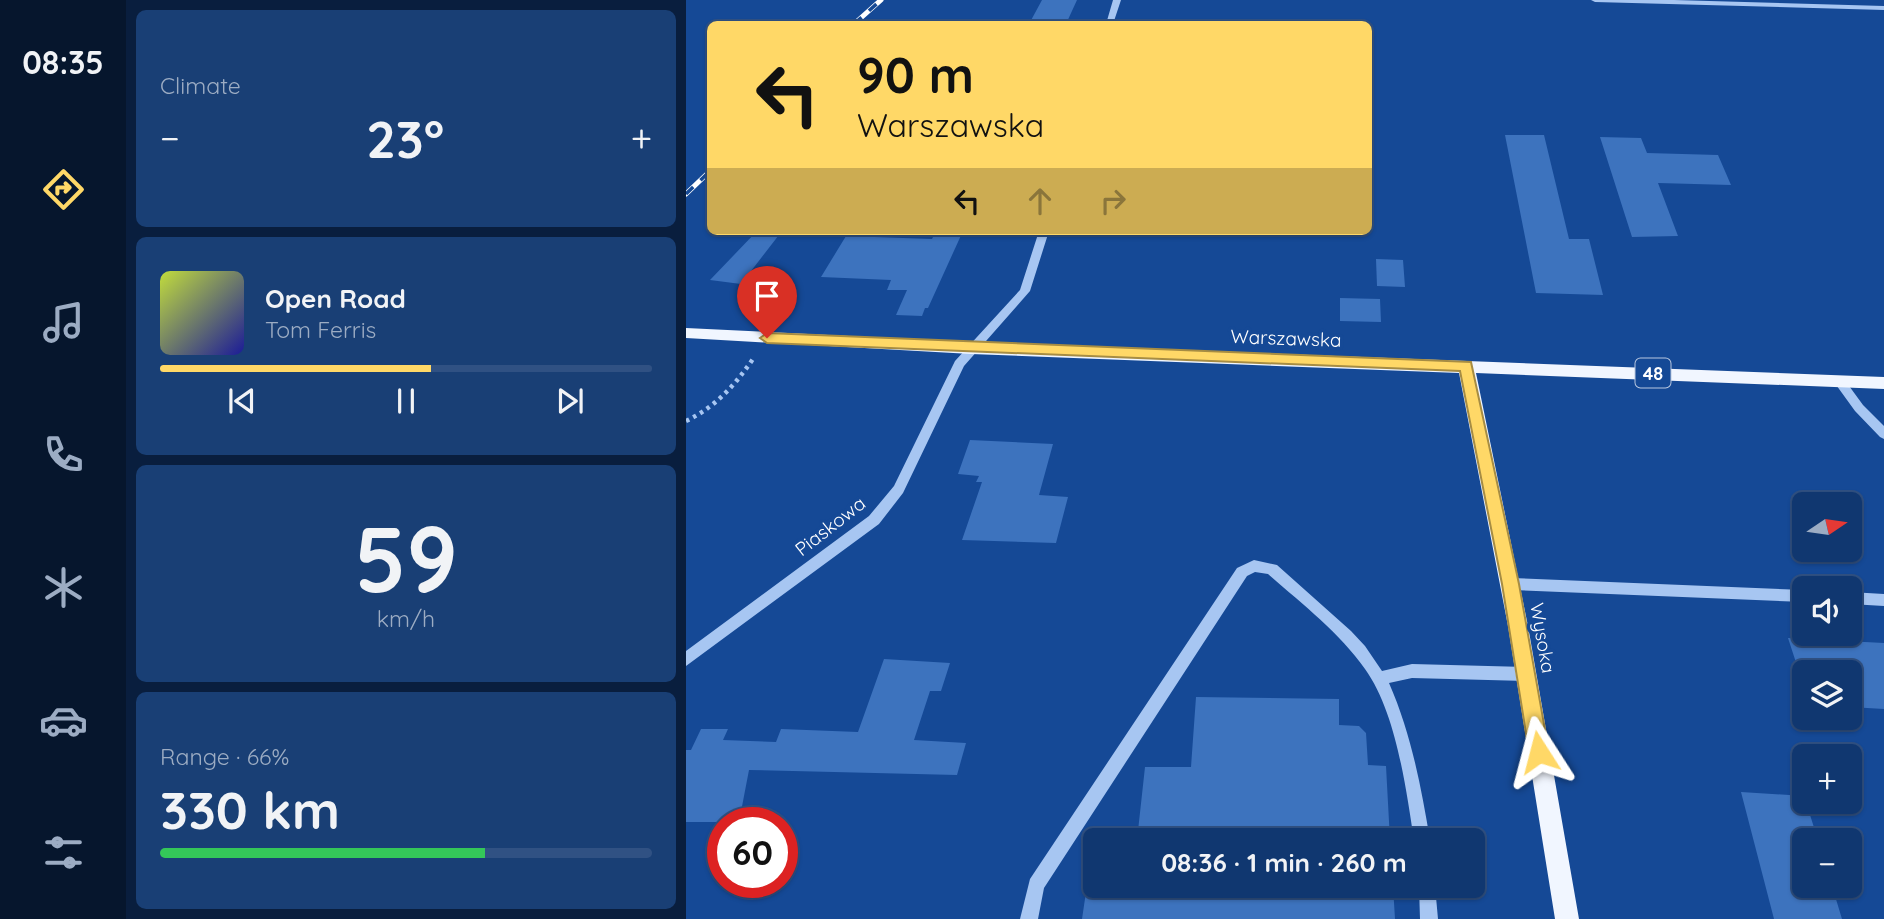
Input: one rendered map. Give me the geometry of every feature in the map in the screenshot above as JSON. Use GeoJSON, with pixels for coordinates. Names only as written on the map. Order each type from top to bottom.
{"type":"FeatureCollection","features":[{"type":"Feature","properties":{"kind":"main road","name":"Warszawska"},"geometry":{"type":"LineString","coordinates":[[686,333],[971,348],[1884,383]]}},
{"type":"Feature","properties":{"kind":"main road","name":"Wysoka"},"geometry":{"type":"LineString","coordinates":[[1466,366],[1511,584],[1567,919]]}},
{"type":"Feature","properties":{"kind":"street"},"geometry":{"type":"LineString","coordinates":[[1111,21],[1117,0]]}},
{"type":"Feature","properties":{"kind":"street"},"geometry":{"type":"LineString","coordinates":[[1595,0],[1884,8]]}},
{"type":"Feature","properties":{"kind":"street","name":"Piaskowa"},"geometry":{"type":"LineString","coordinates":[[686,659],[874,520],[899,489],[959,364],[1025,291],[1043,235]]}},
{"type":"Feature","properties":{"kind":"street"},"geometry":{"type":"LineString","coordinates":[[1840,382],[1859,408],[1884,434]]}},
{"type":"Feature","properties":{"kind":"street"},"geometry":{"type":"LineString","coordinates":[[1029,919],[1036,886],[1242,572],[1254,566],[1272,569],[1354,646],[1380,678],[1410,767],[1420,828]]}},
{"type":"Feature","properties":{"kind":"street"},"geometry":{"type":"LineString","coordinates":[[1511,584],[1792,596]]}},
{"type":"Feature","properties":{"kind":"street"},"geometry":{"type":"LineString","coordinates":[[1862,599],[1884,600]]}},
{"type":"Feature","properties":{"kind":"street"},"geometry":{"type":"LineString","coordinates":[[1380,678],[1412,671],[1527,674]]}},
{"type":"Feature","properties":{"kind":"street"},"geometry":{"type":"LineString","coordinates":[[1428,898],[1429,919]]}},
{"type":"Feature","properties":{"kind":"path"},"geometry":{"type":"LineString","coordinates":[[686,421],[710,411],[734,387],[767,338]]}},
{"type":"Feature","properties":{"kind":"building"},"geometry":{"type":"Polygon","coordinates":[[[1042,0],[1077,0],[1067,21],[1031,21],[1042,0]]]}},
{"type":"Feature","properties":{"kind":"building"},"geometry":{"type":"Polygon","coordinates":[[[1505,135],[1544,135],[1569,239],[1589,239],[1603,295],[1536,293],[1505,135]]]}},
{"type":"Feature","properties":{"kind":"building"},"geometry":{"type":"Polygon","coordinates":[[[1600,137],[1641,138],[1647,153],[1718,155],[1731,185],[1658,183],[1678,236],[1632,237],[1600,137]]]}},
{"type":"Feature","properties":{"kind":"building"},"geometry":{"type":"Polygon","coordinates":[[[753,235],[779,235],[741,284],[710,280],[753,235]]]}},
{"type":"Feature","properties":{"kind":"building"},"geometry":{"type":"Polygon","coordinates":[[[934,235],[961,235],[922,316],[896,315],[907,290],[887,290],[891,280],[821,277],[846,236],[932,239],[934,235]]]}},
{"type":"Feature","properties":{"kind":"building"},"geometry":{"type":"Polygon","coordinates":[[[1376,259],[1403,260],[1405,287],[1377,286],[1376,259]]]}},
{"type":"Feature","properties":{"kind":"building"},"geometry":{"type":"Polygon","coordinates":[[[1340,298],[1380,299],[1381,322],[1340,321],[1340,298]]]}},
{"type":"Feature","properties":{"kind":"building"},"geometry":{"type":"Polygon","coordinates":[[[970,440],[1053,444],[1039,495],[1068,497],[1056,543],[962,540],[982,482],[976,482],[979,476],[958,474],[970,440]]]}},
{"type":"Feature","properties":{"kind":"building"},"geometry":{"type":"Polygon","coordinates":[[[1788,638],[1792,638],[1792,646],[1862,646],[1862,642],[1884,643],[1884,709],[1862,708],[1862,660],[1795,660],[1788,638]]]}},
{"type":"Feature","properties":{"kind":"building"},"geometry":{"type":"Polygon","coordinates":[[[884,659],[950,663],[941,691],[930,691],[914,740],[966,743],[957,775],[749,770],[742,807],[707,807],[707,822],[686,822],[686,750],[691,750],[701,729],[728,729],[723,740],[776,742],[781,729],[858,732],[884,659]]]}},
{"type":"Feature","properties":{"kind":"building"},"geometry":{"type":"Polygon","coordinates":[[[1196,697],[1339,699],[1339,725],[1359,726],[1366,733],[1368,765],[1386,766],[1389,828],[1138,828],[1145,767],[1191,767],[1196,697]]]}},
{"type":"Feature","properties":{"kind":"building"},"geometry":{"type":"Polygon","coordinates":[[[1741,792],[1792,795],[1792,814],[1810,814],[1814,828],[1792,828],[1792,898],[1836,898],[1842,919],[1774,919],[1741,792]]]}},
{"type":"Feature","properties":{"kind":"building"},"geometry":{"type":"Polygon","coordinates":[[[1085,898],[1394,898],[1395,919],[1082,919],[1085,898]]]}},
{"type":"Feature","properties":{"kind":"railway"},"geometry":{"type":"LineString","coordinates":[[857,21],[881,0]]}},
{"type":"Feature","properties":{"kind":"railway"},"geometry":{"type":"LineString","coordinates":[[686,194],[707,174]]}},
{"type":"Feature","properties":{"kind":"route"},"geometry":{"type":"LineString","coordinates":[[767,338],[1466,366],[1511,584],[1539,752]]}}]}
